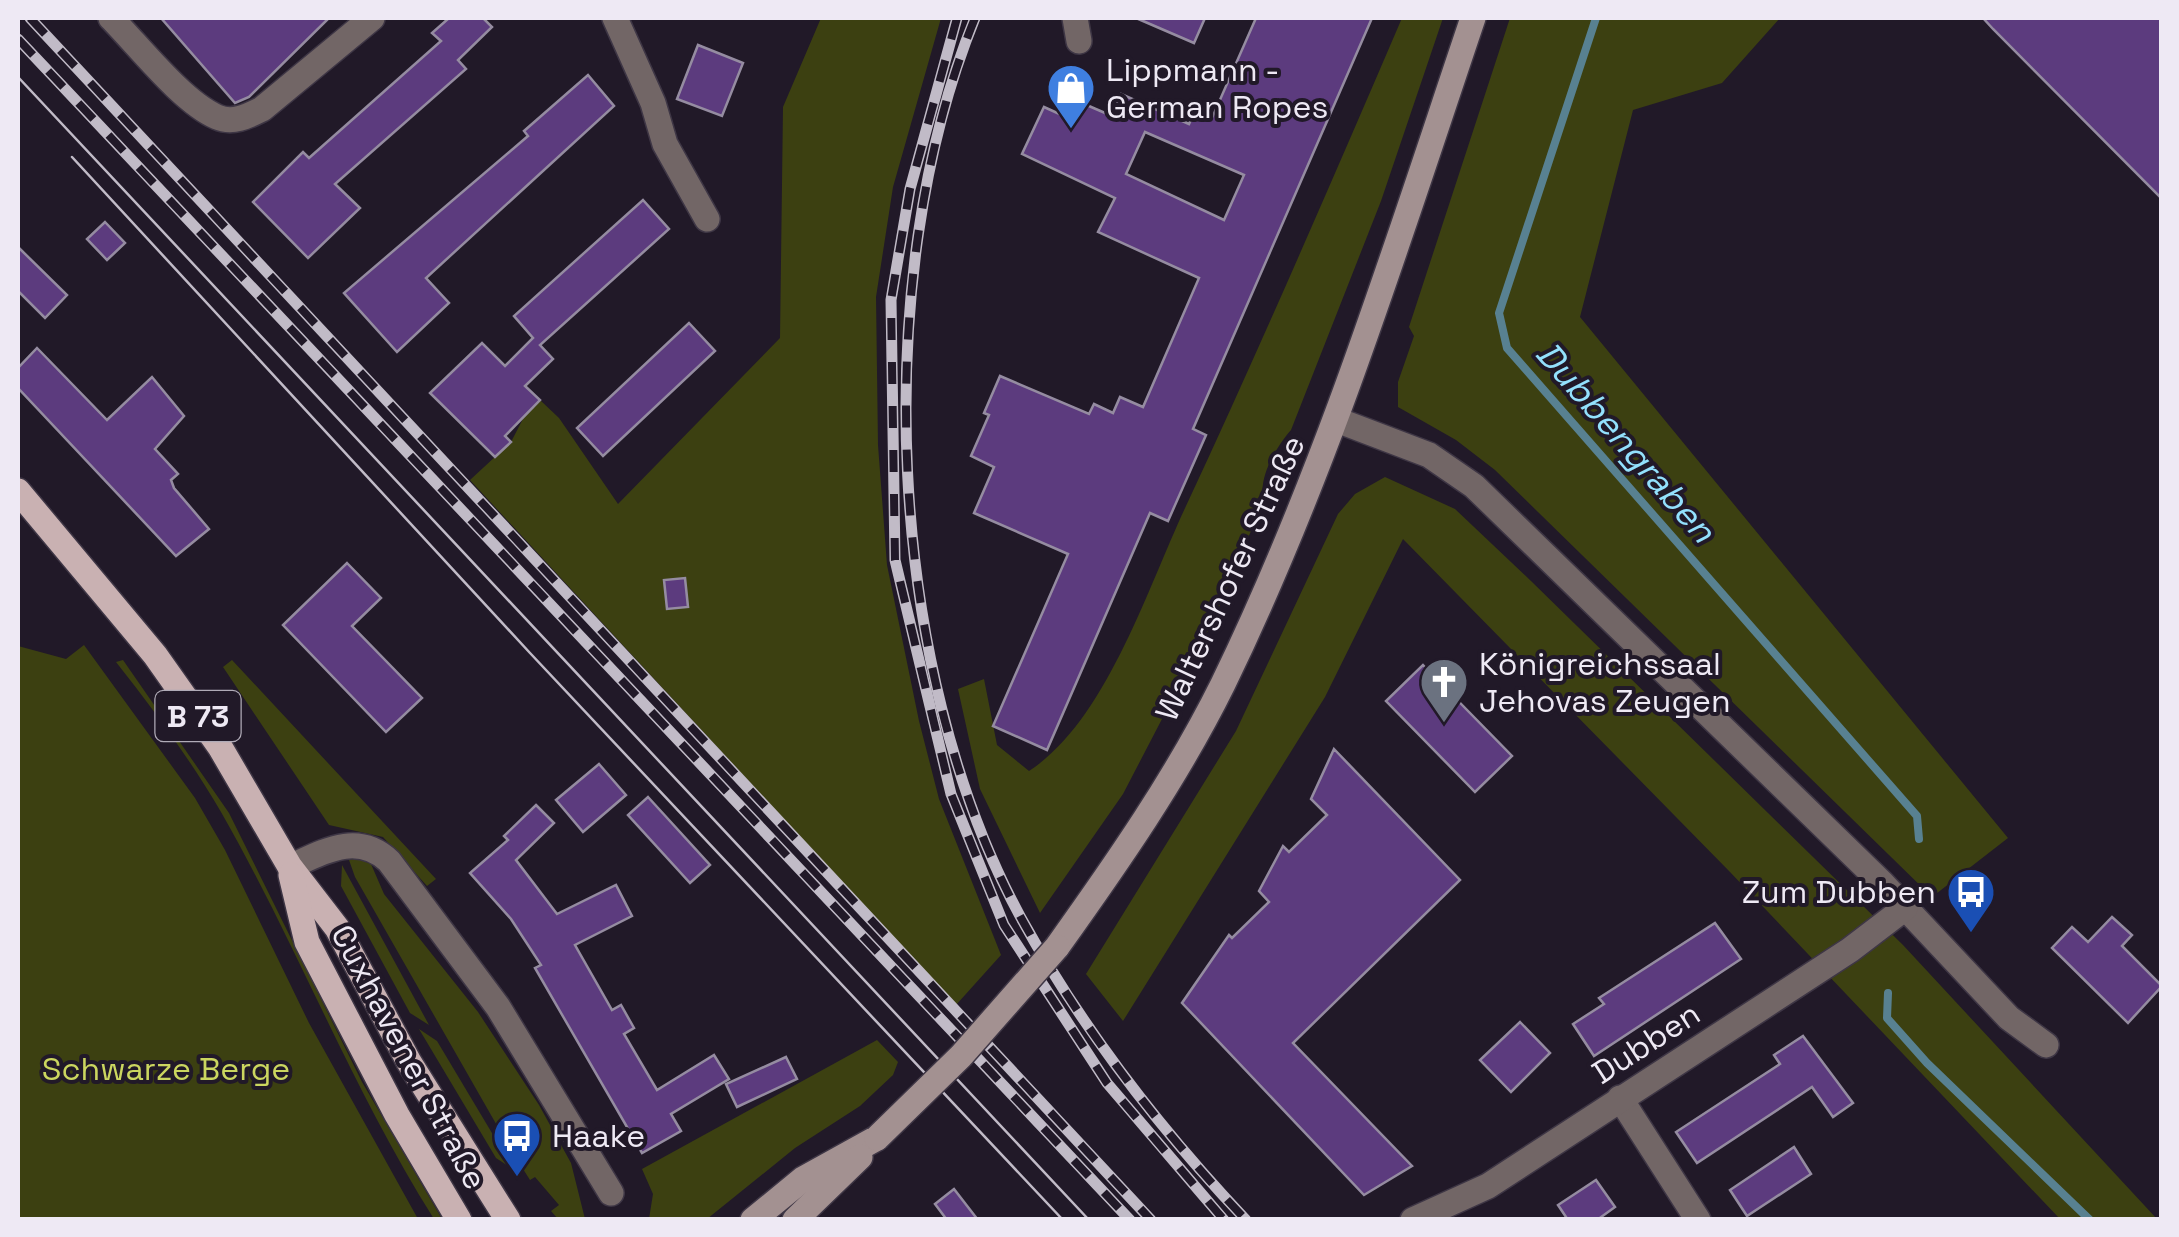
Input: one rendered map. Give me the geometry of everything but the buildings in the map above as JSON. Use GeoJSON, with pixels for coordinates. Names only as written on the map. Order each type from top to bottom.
{"type":"FeatureCollection","features":[{"type":"Feature","properties":{"kind":"main road","name":"Waltershofer Straße"},"geometry":{"type":"LineString","coordinates":[[794,1220],[975,1042],[1057,947],[1121,856],[1222,686],[1337,420],[1473,18]]}},
{"type":"Feature","properties":{"kind":"main road","name":"Cuxhavener Straße"},"geometry":{"type":"LineString","coordinates":[[18,491],[155,655],[237,774],[290,867],[336,928],[409,1062],[508,1220]]}},
{"type":"Feature","properties":{"kind":"main road","name":"Cuxhavener Straße"},"geometry":{"type":"LineString","coordinates":[[290,867],[307,942],[398,1115],[459,1220]]}},
{"type":"Feature","properties":{"kind":"main road","name":"Waltershofer Straße"},"geometry":{"type":"LineString","coordinates":[[753,1220],[803,1179],[877,1138]]}},
{"type":"Feature","properties":{"kind":"street"},"geometry":{"type":"LineString","coordinates":[[111,18],[198,104],[218,118],[243,119],[372,18]]}},
{"type":"Feature","properties":{"kind":"street"},"geometry":{"type":"LineString","coordinates":[[615,18],[653,103],[664,144],[707,219]]}},
{"type":"Feature","properties":{"kind":"street"},"geometry":{"type":"LineString","coordinates":[[1337,420],[1429,455],[1474,486],[1905,908],[2010,1018],[2046,1046]]}},
{"type":"Feature","properties":{"kind":"street"},"geometry":{"type":"LineString","coordinates":[[290,867],[347,844],[367,846],[388,861],[498,1008],[611,1193]]}},
{"type":"Feature","properties":{"kind":"street","name":"Dubben"},"geometry":{"type":"LineString","coordinates":[[1413,1220],[1488,1186],[1850,950],[1905,908]]}},
{"type":"Feature","properties":{"kind":"street"},"geometry":{"type":"LineString","coordinates":[[1620,1098],[1698,1220]]}},
{"type":"Feature","properties":{"kind":"green space"},"geometry":{"type":"Polygon","coordinates":[[[821,18],[941,18],[893,187],[876,297],[878,445],[887,565],[919,721],[939,799],[1001,955],[956,1005],[470,480],[511,442],[525,415],[540,400],[559,418],[618,504],[780,338],[783,107],[821,18]]]}},
{"type":"Feature","properties":{"kind":"green space"},"geometry":{"type":"Polygon","coordinates":[[[1402,18],[1443,18],[1381,201],[1291,430],[1266,472],[1264,500],[1214,619],[1123,794],[1040,913],[980,789],[958,689],[984,679],[997,745],[1029,771],[1056,749],[1081,720],[1122,651],[1402,18]]]}},
{"type":"Feature","properties":{"kind":"green space"},"geometry":{"type":"Polygon","coordinates":[[[1510,18],[1780,18],[1722,83],[1633,110],[1580,317],[2008,838],[1932,897],[1495,470],[1456,440],[1398,407],[1398,382],[1414,336],[1409,327],[1510,18]]]}},
{"type":"Feature","properties":{"kind":"green space"},"geometry":{"type":"Polygon","coordinates":[[[1385,477],[1455,509],[1531,581],[1903,945],[2157,1219],[2060,1219],[1730,872],[1403,539],[1325,697],[1123,1021],[1086,974],[1236,731],[1338,514],[1355,494],[1385,477]]]}},
{"type":"Feature","properties":{"kind":"green space","name":"Schwarze Berge"},"geometry":{"type":"Polygon","coordinates":[[[84,645],[195,798],[225,850],[309,1023],[418,1219],[18,1219],[18,646],[66,659],[84,645]]]}},
{"type":"Feature","properties":{"kind":"green space"},"geometry":{"type":"Polygon","coordinates":[[[123,660],[229,813],[362,1082],[442,1219],[434,1219],[404,1170],[221,812],[171,735],[116,662],[123,660]]]}},
{"type":"Feature","properties":{"kind":"green space"},"geometry":{"type":"Polygon","coordinates":[[[232,660],[436,879],[427,886],[383,837],[329,825],[223,667],[232,660]]]}},
{"type":"Feature","properties":{"kind":"green space"},"geometry":{"type":"Polygon","coordinates":[[[357,858],[371,864],[384,894],[478,1012],[539,1105],[571,1163],[585,1219],[558,1219],[551,1211],[559,1205],[535,1177],[530,1180],[511,1150],[355,877],[349,860],[357,858]]]}},
{"type":"Feature","properties":{"kind":"green space"},"geometry":{"type":"Polygon","coordinates":[[[342,865],[429,1025],[410,1013],[341,886],[342,865]]]}},
{"type":"Feature","properties":{"kind":"green space"},"geometry":{"type":"Polygon","coordinates":[[[419,1029],[437,1041],[514,1170],[496,1158],[419,1029]]]}},
{"type":"Feature","properties":{"kind":"green space"},"geometry":{"type":"Polygon","coordinates":[[[877,1040],[898,1062],[893,1075],[860,1106],[795,1148],[707,1219],[649,1219],[653,1194],[642,1169],[877,1040]]]}},
{"type":"Feature","properties":{"kind":"waterway","name":"Dubbengraben"},"geometry":{"type":"LineString","coordinates":[[1596,18],[1499,313],[1507,348],[1917,816],[1919,839]]}},
{"type":"Feature","properties":{"kind":"waterway","name":"Dubbengraben"},"geometry":{"type":"LineString","coordinates":[[1888,993],[1887,1018],[1927,1063],[2090,1220]]}},
{"type":"Feature","properties":{"kind":"tram line"},"geometry":{"type":"LineString","coordinates":[[18,77],[1089,1220]]}},
{"type":"Feature","properties":{"kind":"tram line"},"geometry":{"type":"LineString","coordinates":[[72,157],[530,653],[1063,1220]]}},
{"type":"Feature","properties":{"kind":"railway"},"geometry":{"type":"LineString","coordinates":[[30,18],[1151,1220]]}},
{"type":"Feature","properties":{"kind":"railway"},"geometry":{"type":"LineString","coordinates":[[957,18],[910,189],[891,300],[895,560],[951,794],[1004,925],[1107,1083],[1224,1220]]}},
{"type":"Feature","properties":{"kind":"railway"},"geometry":{"type":"LineString","coordinates":[[975,18],[941,121],[918,233],[907,351],[908,472],[919,592],[942,708],[975,817],[1020,916],[1044,957],[1123,1075],[1246,1220]]}},
{"type":"Feature","properties":{"kind":"railway"},"geometry":{"type":"LineString","coordinates":[[18,39],[1130,1220]]}},
{"type":"Feature","properties":{"kind":"place","name":"Lippmann - German Ropes"},"geometry":{"type":"Point","coordinates":[1071,130]}},
{"type":"Feature","properties":{"kind":"place","name":"Königreichssaal Jehovas Zeugen"},"geometry":{"type":"Point","coordinates":[1444,724]}},
{"type":"Feature","properties":{"kind":"place","name":"Zum Dubben"},"geometry":{"type":"Point","coordinates":[1971,934]}},
{"type":"Feature","properties":{"kind":"place","name":"Haake"},"geometry":{"type":"Point","coordinates":[517,1178]}}]}
